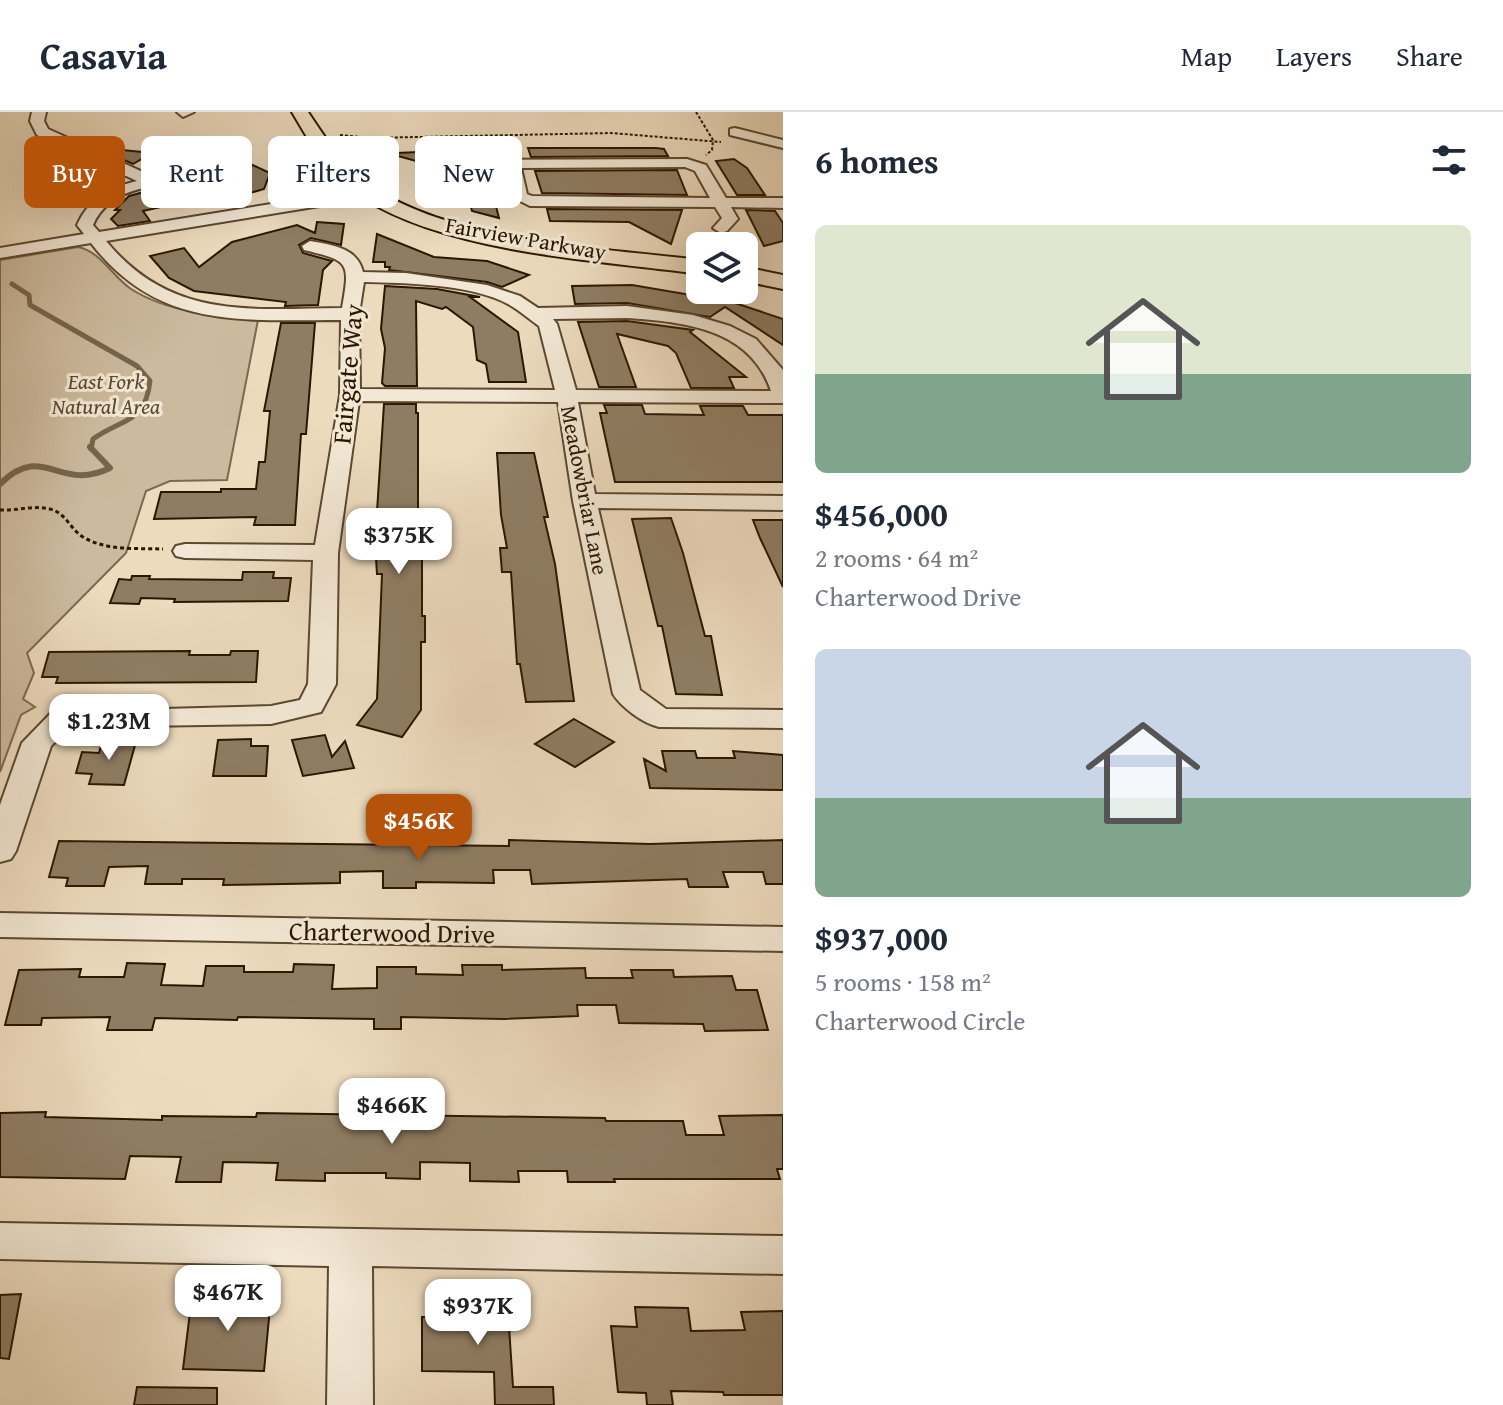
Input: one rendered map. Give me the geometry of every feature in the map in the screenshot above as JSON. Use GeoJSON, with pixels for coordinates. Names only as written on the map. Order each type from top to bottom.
{"type":"FeatureCollection","features":[{"type":"Feature","properties":{"kind":"main road","name":"Fairview Parkway"},"geometry":{"type":"LineString","coordinates":[[300,112],[318,136]]}},
{"type":"Feature","properties":{"kind":"main road","name":"Fairview Parkway"},"geometry":{"type":"LineString","coordinates":[[398,208],[478,233],[686,265]]}},
{"type":"Feature","properties":{"kind":"main road"},"geometry":{"type":"LineString","coordinates":[[758,277],[783,282]]}},
{"type":"Feature","properties":{"kind":"street"},"geometry":{"type":"LineString","coordinates":[[39,112],[37,121],[42,132],[141,177]]}},
{"type":"Feature","properties":{"kind":"street"},"geometry":{"type":"LineString","coordinates":[[730,137],[783,144]]}},
{"type":"Feature","properties":{"kind":"street"},"geometry":{"type":"LineString","coordinates":[[522,163],[687,163],[701,168],[730,219],[721,228]]}},
{"type":"Feature","properties":{"kind":"street"},"geometry":{"type":"LineString","coordinates":[[141,184],[108,197],[87,213],[85,225],[134,280],[164,297],[218,309],[350,314]]}},
{"type":"Feature","properties":{"kind":"street"},"geometry":{"type":"LineString","coordinates":[[522,198],[548,204],[783,203]]}},
{"type":"Feature","properties":{"kind":"street"},"geometry":{"type":"LineString","coordinates":[[0,253],[278,208]]}},
{"type":"Feature","properties":{"kind":"street","name":"Fairgate Way"},"geometry":{"type":"LineString","coordinates":[[0,851],[37,743],[62,718],[271,715],[311,706],[322,684],[326,553],[350,395],[350,314],[356,277],[353,265],[337,251],[310,246]]}},
{"type":"Feature","properties":{"kind":"street"},"geometry":{"type":"LineString","coordinates":[[350,395],[783,397],[769,362],[729,334],[697,322],[621,310],[537,314],[514,300],[454,283],[356,277]]}},
{"type":"Feature","properties":{"kind":"street","name":"Meadowbriar Lane"},"geometry":{"type":"LineString","coordinates":[[537,314],[553,334],[627,694],[659,718],[783,719]]}},
{"type":"Feature","properties":{"kind":"street"},"geometry":{"type":"LineString","coordinates":[[585,501],[783,503]]}},
{"type":"Feature","properties":{"kind":"street"},"geometry":{"type":"LineString","coordinates":[[185,551],[326,553]]}},
{"type":"Feature","properties":{"kind":"street","name":"Charterwood Drive"},"geometry":{"type":"LineString","coordinates":[[0,925],[783,939]]}},
{"type":"Feature","properties":{"kind":"street"},"geometry":{"type":"LineString","coordinates":[[0,1241],[783,1255]]}},
{"type":"Feature","properties":{"kind":"street"},"geometry":{"type":"LineString","coordinates":[[350,1405],[351,1246]]}},
{"type":"Feature","properties":{"kind":"path"},"geometry":{"type":"LineString","coordinates":[[696,112],[713,140]]}},
{"type":"Feature","properties":{"kind":"path"},"geometry":{"type":"LineString","coordinates":[[335,133],[350,140],[389,136],[646,134],[713,140],[730,137]]}},
{"type":"Feature","properties":{"kind":"path"},"geometry":{"type":"LineString","coordinates":[[0,510],[25,511],[46,507],[60,512],[78,534],[90,541],[185,551]]}},
{"type":"Feature","properties":{"kind":"green space","name":"East Fork Natural Area"},"geometry":{"type":"Polygon","coordinates":[[[78,247],[100,259],[124,284],[145,297],[209,315],[258,320],[227,480],[170,481],[146,491],[126,553],[27,653],[34,673],[23,699],[35,707],[21,715],[0,772],[0,260],[78,247]]]}},
{"type":"Feature","properties":{"kind":"building"},"geometry":{"type":"Polygon","coordinates":[[[528,148],[656,148],[664,149],[668,156],[531,157],[528,148]]]}},
{"type":"Feature","properties":{"kind":"building"},"geometry":{"type":"Polygon","coordinates":[[[125,150],[141,152],[141,159],[133,164],[125,160],[125,150]]]}},
{"type":"Feature","properties":{"kind":"building"},"geometry":{"type":"Polygon","coordinates":[[[415,152],[415,161],[399,156],[399,153],[415,152]]]}},
{"type":"Feature","properties":{"kind":"building"},"geometry":{"type":"Polygon","coordinates":[[[734,159],[747,168],[765,195],[737,195],[716,161],[734,159]]]}},
{"type":"Feature","properties":{"kind":"building"},"geometry":{"type":"Polygon","coordinates":[[[252,165],[268,172],[264,189],[252,192],[252,165]]]}},
{"type":"Feature","properties":{"kind":"building"},"geometry":{"type":"Polygon","coordinates":[[[677,170],[687,195],[542,193],[535,171],[677,170]]]}},
{"type":"Feature","properties":{"kind":"building"},"geometry":{"type":"Polygon","coordinates":[[[141,193],[141,208],[156,208],[143,211],[150,221],[118,226],[111,219],[120,210],[115,210],[117,208],[125,208],[125,200],[141,193]]]}},
{"type":"Feature","properties":{"kind":"building"},"geometry":{"type":"Polygon","coordinates":[[[471,208],[496,208],[499,218],[472,211],[471,208]]]}},
{"type":"Feature","properties":{"kind":"building"},"geometry":{"type":"Polygon","coordinates":[[[547,209],[682,210],[671,244],[629,222],[550,221],[547,209]]]}},
{"type":"Feature","properties":{"kind":"building"},"geometry":{"type":"Polygon","coordinates":[[[746,210],[775,211],[783,223],[783,241],[764,246],[746,210]]]}},
{"type":"Feature","properties":{"kind":"building"},"geometry":{"type":"Polygon","coordinates":[[[317,222],[344,224],[341,245],[311,238],[299,245],[303,253],[332,261],[323,270],[318,305],[285,306],[286,302],[194,291],[169,278],[150,256],[184,248],[199,267],[232,242],[297,225],[315,233],[317,222]]]}},
{"type":"Feature","properties":{"kind":"building"},"geometry":{"type":"Polygon","coordinates":[[[377,234],[434,257],[487,261],[529,275],[502,287],[487,282],[389,270],[385,262],[373,262],[377,234]]]}},
{"type":"Feature","properties":{"kind":"building"},"geometry":{"type":"Polygon","coordinates":[[[632,285],[686,294],[686,304],[738,304],[783,319],[783,345],[725,307],[710,317],[627,303],[575,304],[572,286],[632,285]]]}},
{"type":"Feature","properties":{"kind":"building"},"geometry":{"type":"Polygon","coordinates":[[[385,286],[437,289],[480,297],[470,297],[518,332],[526,382],[489,382],[486,364],[477,360],[473,327],[446,307],[442,309],[416,301],[417,386],[385,386],[382,383],[385,348],[381,329],[385,286]]]}},
{"type":"Feature","properties":{"kind":"building"},"geometry":{"type":"Polygon","coordinates":[[[627,321],[693,330],[690,332],[746,377],[729,377],[734,388],[691,388],[676,353],[668,346],[617,334],[636,387],[599,387],[578,322],[627,321]]]}},
{"type":"Feature","properties":{"kind":"building"},"geometry":{"type":"Polygon","coordinates":[[[281,323],[315,323],[306,434],[301,434],[295,525],[254,525],[256,517],[154,519],[161,492],[256,489],[259,462],[265,462],[270,411],[264,411],[281,323]]]}},
{"type":"Feature","properties":{"kind":"building"},"geometry":{"type":"Polygon","coordinates":[[[384,404],[416,404],[418,413],[418,550],[422,550],[425,642],[421,642],[421,710],[402,737],[357,725],[377,699],[382,574],[377,574],[375,542],[384,404]]]}},
{"type":"Feature","properties":{"kind":"building"},"geometry":{"type":"Polygon","coordinates":[[[604,405],[642,405],[645,414],[704,415],[700,406],[743,406],[748,415],[783,415],[783,482],[615,482],[600,413],[607,413],[604,405]]]}},
{"type":"Feature","properties":{"kind":"building"},"geometry":{"type":"Polygon","coordinates":[[[497,453],[534,453],[548,517],[544,517],[555,564],[574,701],[526,702],[520,664],[517,664],[511,572],[502,572],[500,548],[507,548],[501,515],[497,453]]]}},
{"type":"Feature","properties":{"kind":"building"},"geometry":{"type":"Polygon","coordinates":[[[671,518],[705,636],[711,636],[722,695],[676,694],[662,626],[658,626],[632,519],[671,518]]]}},
{"type":"Feature","properties":{"kind":"building"},"geometry":{"type":"Polygon","coordinates":[[[753,520],[783,520],[783,587],[760,538],[753,520]]]}},
{"type":"Feature","properties":{"kind":"building"},"geometry":{"type":"Polygon","coordinates":[[[243,572],[274,572],[273,578],[291,578],[288,601],[174,602],[175,599],[141,598],[139,604],[110,603],[119,579],[150,576],[149,579],[242,580],[243,572]]]}},
{"type":"Feature","properties":{"kind":"building"},"geometry":{"type":"Polygon","coordinates":[[[190,651],[189,655],[258,651],[256,682],[56,683],[58,677],[42,677],[49,652],[190,651]]]}},
{"type":"Feature","properties":{"kind":"building"},"geometry":{"type":"Polygon","coordinates":[[[574,719],[614,742],[575,767],[535,744],[574,719]]]}},
{"type":"Feature","properties":{"kind":"building"},"geometry":{"type":"Polygon","coordinates":[[[325,735],[332,757],[345,741],[354,768],[303,776],[292,740],[325,735]]]}},
{"type":"Feature","properties":{"kind":"building"},"geometry":{"type":"Polygon","coordinates":[[[103,738],[137,738],[124,785],[89,784],[92,774],[76,773],[82,752],[99,753],[103,738]]]}},
{"type":"Feature","properties":{"kind":"building"},"geometry":{"type":"Polygon","coordinates":[[[251,739],[251,746],[268,746],[266,776],[213,776],[218,740],[251,739]]]}},
{"type":"Feature","properties":{"kind":"building"},"geometry":{"type":"Polygon","coordinates":[[[662,751],[695,751],[697,758],[735,758],[733,751],[783,755],[783,790],[650,788],[644,759],[666,771],[662,751]]]}},
{"type":"Feature","properties":{"kind":"building"},"geometry":{"type":"Polygon","coordinates":[[[509,840],[650,844],[783,840],[783,884],[766,884],[763,872],[723,872],[728,887],[689,887],[687,879],[532,884],[530,870],[493,870],[494,883],[416,882],[416,888],[383,888],[383,871],[340,872],[340,883],[223,885],[224,879],[182,879],[182,884],[145,884],[148,866],[109,867],[104,886],[66,886],[68,878],[49,877],[59,841],[509,846],[509,840]]]}},
{"type":"Feature","properties":{"kind":"building"},"geometry":{"type":"Polygon","coordinates":[[[127,963],[165,964],[161,985],[203,986],[206,966],[244,966],[244,972],[293,972],[294,964],[334,965],[332,989],[377,988],[377,967],[416,967],[416,974],[463,975],[462,965],[502,965],[502,970],[585,968],[586,978],[633,978],[631,970],[673,970],[674,977],[732,976],[736,990],[757,990],[768,1030],[705,1031],[703,1024],[619,1023],[616,1005],[577,1005],[578,1016],[504,1019],[401,1017],[401,1029],[374,1029],[374,1019],[238,1017],[237,1020],[155,1018],[152,1030],[107,1030],[110,1017],[42,1018],[41,1025],[5,1025],[19,970],[81,969],[79,977],[124,977],[127,963]]]}},
{"type":"Feature","properties":{"kind":"building"},"geometry":{"type":"Polygon","coordinates":[[[46,1112],[45,1117],[162,1120],[162,1116],[256,1117],[257,1113],[605,1118],[606,1121],[683,1121],[686,1135],[724,1135],[719,1116],[783,1115],[783,1169],[777,1169],[780,1179],[614,1179],[615,1182],[568,1182],[567,1171],[518,1171],[519,1182],[470,1181],[470,1163],[420,1162],[420,1179],[386,1178],[386,1173],[325,1173],[325,1181],[276,1180],[278,1163],[223,1162],[221,1182],[176,1182],[181,1157],[130,1156],[125,1179],[0,1177],[0,1113],[46,1112]]]}},
{"type":"Feature","properties":{"kind":"building"},"geometry":{"type":"Polygon","coordinates":[[[21,1294],[9,1359],[0,1358],[0,1295],[21,1294]]]}},
{"type":"Feature","properties":{"kind":"building"},"geometry":{"type":"Polygon","coordinates":[[[192,1296],[271,1297],[264,1371],[183,1369],[192,1296]]]}},
{"type":"Feature","properties":{"kind":"building"},"geometry":{"type":"Polygon","coordinates":[[[451,1296],[507,1296],[513,1387],[553,1387],[554,1405],[495,1405],[494,1372],[422,1371],[422,1317],[452,1317],[451,1296]]]}},
{"type":"Feature","properties":{"kind":"building"},"geometry":{"type":"Polygon","coordinates":[[[635,1307],[688,1308],[691,1331],[745,1330],[741,1312],[783,1311],[783,1395],[671,1391],[673,1405],[647,1405],[646,1393],[618,1392],[611,1326],[637,1327],[635,1307]]]}},
{"type":"Feature","properties":{"kind":"building"},"geometry":{"type":"Polygon","coordinates":[[[137,1387],[217,1388],[217,1405],[134,1405],[137,1387]]]}},
{"type":"Feature","properties":{"kind":"waterway"},"geometry":{"type":"LineString","coordinates":[[12,284],[29,295],[30,305],[137,366],[150,381],[138,413],[93,439],[91,448]]}},
{"type":"Feature","properties":{"kind":"waterway"},"geometry":{"type":"LineString","coordinates":[[0,484],[15,472],[28,467],[77,475],[110,468],[91,448]]}}]}
